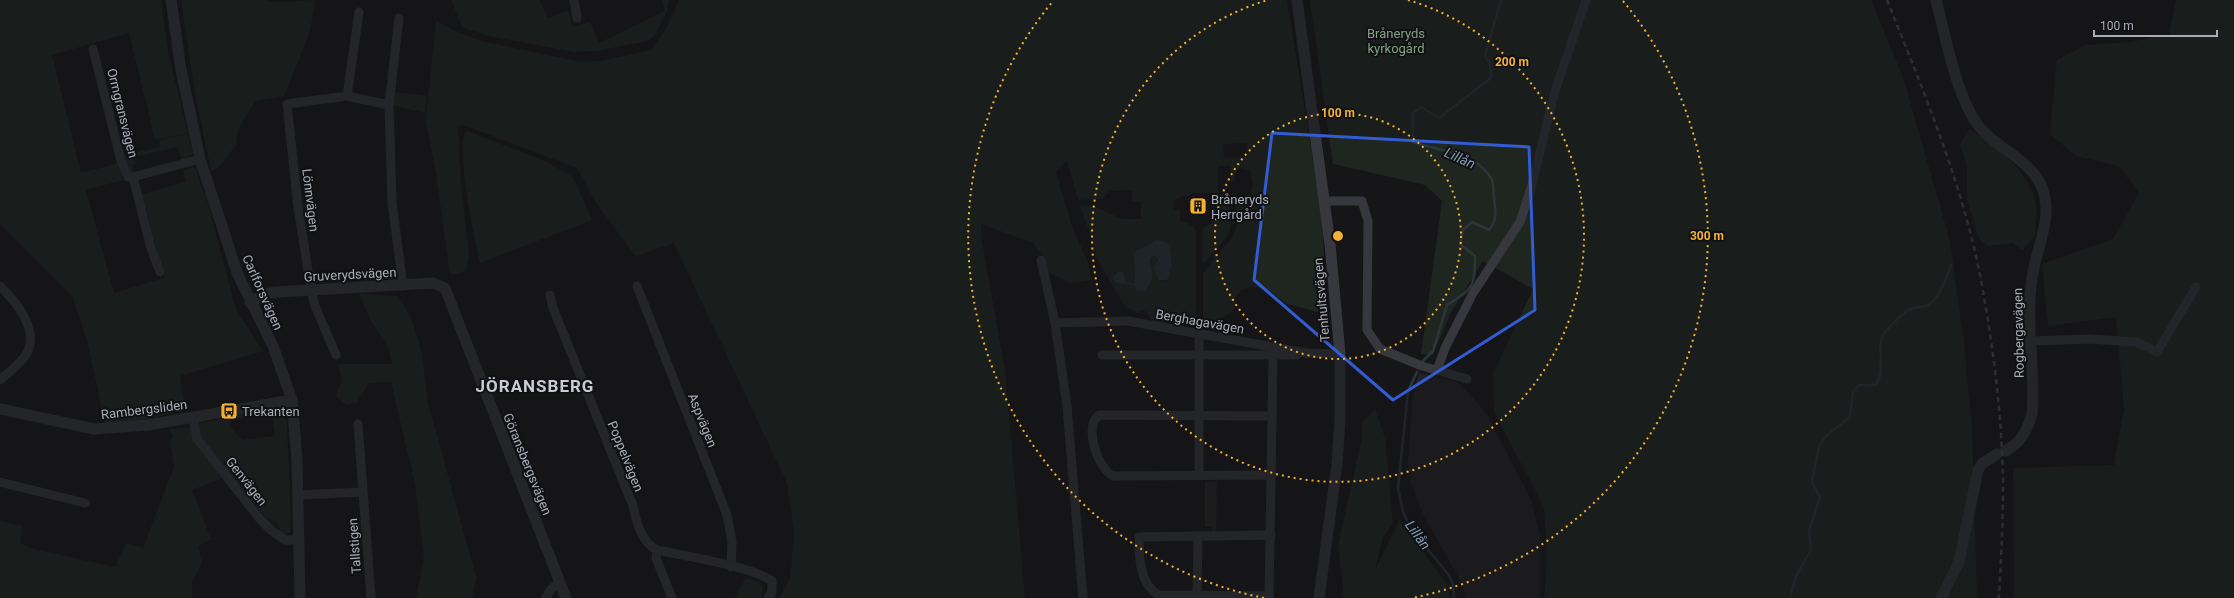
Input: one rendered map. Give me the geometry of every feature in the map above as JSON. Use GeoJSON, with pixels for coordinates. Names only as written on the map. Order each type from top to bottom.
{"type":"FeatureCollection","features":[{"type":"Feature","properties":{"kind":"street","name":"Carlforsvägen"},"geometry":{"type":"LineString","coordinates":[[171,0],[181,70],[200,159],[238,275],[250,303],[272,346],[292,400],[300,540],[300,598]]}},
{"type":"Feature","properties":{"kind":"street"},"geometry":{"type":"LineString","coordinates":[[574,0],[577,18]]}},
{"type":"Feature","properties":{"kind":"street","name":"Tenhultsvägen"},"geometry":{"type":"LineString","coordinates":[[1297,0],[1325,201],[1337,302],[1340,354],[1338,464],[1319,598]]}},
{"type":"Feature","properties":{"kind":"street"},"geometry":{"type":"LineString","coordinates":[[1437,370],[1445,348],[1473,293],[1520,222],[1532,185],[1554,94],[1586,0]]}},
{"type":"Feature","properties":{"kind":"street","name":"Rogbergavägen"},"geometry":{"type":"LineString","coordinates":[[1936,0],[1966,104],[1974,121],[1995,142],[2030,171],[2040,183],[2045,195],[2045,223],[2030,292],[2032,414],[2029,424],[2020,440],[1983,463],[1978,470],[1959,562],[1941,598]]}},
{"type":"Feature","properties":{"kind":"street"},"geometry":{"type":"LineString","coordinates":[[347,96],[359,12]]}},
{"type":"Feature","properties":{"kind":"street"},"geometry":{"type":"LineString","coordinates":[[399,18],[389,105],[392,202],[403,286]]}},
{"type":"Feature","properties":{"kind":"street","name":"Ormgransvägen"},"geometry":{"type":"LineString","coordinates":[[93,49],[121,161],[128,177],[133,177],[200,159]]}},
{"type":"Feature","properties":{"kind":"street","name":"Lönnvägen"},"geometry":{"type":"LineString","coordinates":[[336,355],[315,306],[311,290],[298,206],[287,104],[347,96],[389,105]]}},
{"type":"Feature","properties":{"kind":"street","name":"Ormgransvägen"},"geometry":{"type":"LineString","coordinates":[[133,177],[151,248],[160,272]]}},
{"type":"Feature","properties":{"kind":"street"},"geometry":{"type":"LineString","coordinates":[[1325,201],[1362,201],[1368,221],[1367,330],[1380,349],[1422,366],[1466,379]]}},
{"type":"Feature","properties":{"kind":"street"},"geometry":{"type":"LineString","coordinates":[[1042,260],[1055,324],[1067,406],[1083,598]]}},
{"type":"Feature","properties":{"kind":"street","name":"Gruverydsvägen"},"geometry":{"type":"LineString","coordinates":[[250,303],[262,295],[276,292],[437,284],[445,288],[448,294]]}},
{"type":"Feature","properties":{"kind":"street"},"geometry":{"type":"LineString","coordinates":[[0,286],[24,316],[30,339],[28,352],[0,380]]}},
{"type":"Feature","properties":{"kind":"street","name":"Aspvägen"},"geometry":{"type":"LineString","coordinates":[[637,286],[727,515],[732,542],[731,567]]}},
{"type":"Feature","properties":{"kind":"street"},"geometry":{"type":"LineString","coordinates":[[2032,341],[2089,339],[2131,341],[2137,342],[2157,352],[2196,287]]}},
{"type":"Feature","properties":{"kind":"street","name":"Göransbergsvägen"},"geometry":{"type":"LineString","coordinates":[[448,294],[566,598]]}},
{"type":"Feature","properties":{"kind":"street","name":"Poppelvägen"},"geometry":{"type":"LineString","coordinates":[[550,295],[553,308],[633,506],[639,528],[649,546],[657,550]]}},
{"type":"Feature","properties":{"kind":"street","name":"Berghagavägen"},"geometry":{"type":"LineString","coordinates":[[1055,324],[1128,321],[1306,353],[1340,354]]}},
{"type":"Feature","properties":{"kind":"street"},"geometry":{"type":"LineString","coordinates":[[1199,475],[1200,335]]}},
{"type":"Feature","properties":{"kind":"street"},"geometry":{"type":"LineString","coordinates":[[1102,355],[1290,356],[1306,353]]}},
{"type":"Feature","properties":{"kind":"street"},"geometry":{"type":"LineString","coordinates":[[1271,535],[1139,537],[1142,571],[1156,594],[1197,597],[1269,597],[1271,535],[1272,475],[1273,356]]}},
{"type":"Feature","properties":{"kind":"street","name":"Rambergsliden"},"geometry":{"type":"LineString","coordinates":[[0,409],[94,429],[107,430],[193,418],[292,400]]}},
{"type":"Feature","properties":{"kind":"street"},"geometry":{"type":"LineString","coordinates":[[1272,416],[1099,415],[1093,424],[1093,438],[1098,457],[1104,468],[1111,475],[1272,475]]}},
{"type":"Feature","properties":{"kind":"street","name":"Genvägen"},"geometry":{"type":"LineString","coordinates":[[193,418],[197,438],[259,518],[271,530],[285,540],[300,540]]}},
{"type":"Feature","properties":{"kind":"street","name":"Tallstigen"},"geometry":{"type":"LineString","coordinates":[[358,424],[371,598]]}},
{"type":"Feature","properties":{"kind":"street"},"geometry":{"type":"LineString","coordinates":[[0,482],[85,503]]}},
{"type":"Feature","properties":{"kind":"street"},"geometry":{"type":"LineString","coordinates":[[298,495],[363,492]]}},
{"type":"Feature","properties":{"kind":"street"},"geometry":{"type":"LineString","coordinates":[[1197,597],[1198,536]]}},
{"type":"Feature","properties":{"kind":"street"},"geometry":{"type":"LineString","coordinates":[[672,598],[656,558],[657,550],[758,574],[772,581],[772,592],[768,598]]}},
{"type":"Feature","properties":{"kind":"street"},"geometry":{"type":"LineString","coordinates":[[546,598],[551,589],[560,582]]}},
{"type":"Feature","properties":{"kind":"highlighted area"},"geometry":{"type":"Polygon","coordinates":[[[1272,133],[1529,147],[1535,310],[1393,400],[1254,280],[1272,133]]]}},
{"type":"Feature","properties":{"kind":"shaded area"},"geometry":{"type":"Polygon","coordinates":[[[1157,240],[1167,242],[1171,251],[1171,266],[1167,280],[1158,280],[1154,268],[1158,259],[1154,256],[1151,257],[1150,262],[1152,273],[1151,282],[1145,290],[1137,292],[1135,285],[1115,283],[1113,277],[1119,271],[1123,273],[1126,282],[1135,284],[1134,256],[1136,251],[1157,240]]]}},
{"type":"Feature","properties":{"kind":"shaded area"},"geometry":{"type":"Polygon","coordinates":[[[1419,373],[1457,382],[1476,401],[1487,415],[1531,500],[1540,536],[1540,598],[1466,598],[1461,582],[1423,514],[1410,480],[1408,458],[1413,392],[1419,373]]]}},
{"type":"Feature","properties":{"kind":"green space"},"geometry":{"type":"Polygon","coordinates":[[[0,0],[161,0],[168,52],[188,133],[155,140],[129,33],[52,55],[81,173],[119,163],[123,180],[86,190],[114,293],[164,278],[142,194],[186,182],[183,170],[192,167],[196,169],[203,193],[205,193],[236,310],[263,351],[180,376],[185,410],[148,419],[105,424],[87,339],[72,296],[0,224],[0,0]]]}},
{"type":"Feature","properties":{"kind":"green space"},"geometry":{"type":"Polygon","coordinates":[[[181,0],[265,0],[284,2],[315,0],[311,25],[303,50],[284,96],[255,101],[238,130],[236,145],[219,167],[211,171],[194,87],[181,0]]]}},
{"type":"Feature","properties":{"kind":"green space"},"geometry":{"type":"Polygon","coordinates":[[[451,0],[539,0],[548,18],[568,10],[573,27],[590,22],[599,43],[665,11],[662,0],[669,0],[667,11],[654,36],[647,41],[597,51],[575,52],[489,36],[462,27],[451,0]]]}},
{"type":"Feature","properties":{"kind":"green space"},"geometry":{"type":"Polygon","coordinates":[[[679,0],[1287,0],[1323,223],[1325,314],[1287,304],[1271,292],[1254,286],[1242,290],[1235,298],[1234,309],[1223,318],[1217,320],[1218,325],[1216,331],[1203,328],[1203,273],[1232,238],[1237,224],[1236,205],[1243,197],[1250,194],[1253,182],[1250,170],[1242,168],[1236,170],[1234,181],[1231,182],[1231,166],[1218,166],[1218,193],[1192,193],[1189,196],[1182,196],[1173,202],[1174,210],[1180,208],[1180,220],[1193,226],[1196,232],[1196,327],[1151,320],[1149,314],[1144,310],[1140,310],[1138,314],[1134,310],[1126,308],[1096,257],[1092,239],[1080,206],[1092,205],[1122,219],[1141,219],[1141,202],[1132,202],[1132,190],[1110,191],[1102,199],[1078,200],[1067,160],[1056,172],[1072,227],[1087,260],[1092,280],[1070,283],[1048,272],[1042,255],[1033,243],[981,224],[982,242],[1005,370],[1025,598],[780,598],[790,578],[794,531],[787,483],[674,243],[635,256],[595,201],[577,168],[461,124],[458,129],[461,181],[469,259],[465,271],[458,274],[450,274],[436,173],[426,121],[436,21],[459,33],[481,41],[581,62],[601,61],[651,50],[667,27],[679,0]],[[1247,143],[1223,144],[1224,158],[1248,157],[1247,143]],[[1157,240],[1140,248],[1136,252],[1135,272],[1137,291],[1145,290],[1150,283],[1152,277],[1150,263],[1152,256],[1158,258],[1155,268],[1158,279],[1166,281],[1168,277],[1172,264],[1170,250],[1168,245],[1163,241],[1157,240]]]}},
{"type":"Feature","properties":{"kind":"green space","name":"Bråneryds kyrkogård"},"geometry":{"type":"Polygon","coordinates":[[[1310,0],[1871,0],[1903,77],[1950,241],[1964,344],[1972,429],[1977,598],[1544,598],[1547,561],[1544,507],[1494,412],[1493,374],[1533,289],[1483,261],[1450,314],[1433,355],[1421,354],[1442,201],[1425,185],[1333,164],[1310,0]]]}},
{"type":"Feature","properties":{"kind":"green space"},"geometry":{"type":"Polygon","coordinates":[[[2176,0],[2234,0],[2234,598],[2014,598],[2013,468],[2114,465],[2124,408],[2116,317],[2048,326],[2042,264],[2113,239],[2139,193],[2119,166],[2076,156],[2050,134],[2057,60],[2085,45],[2130,42],[2169,34],[2176,0]]]}},
{"type":"Feature","properties":{"kind":"green space"},"geometry":{"type":"Polygon","coordinates":[[[393,92],[427,96],[425,113],[392,105],[393,92]]]}},
{"type":"Feature","properties":{"kind":"green space"},"geometry":{"type":"Polygon","coordinates":[[[1969,129],[1993,146],[2016,167],[2026,179],[2032,192],[2036,206],[2035,233],[2032,240],[2022,250],[2013,243],[1988,246],[1979,239],[1967,199],[1967,167],[1960,144],[1969,129]]]}},
{"type":"Feature","properties":{"kind":"green space"},"geometry":{"type":"Polygon","coordinates":[[[467,131],[545,161],[573,177],[592,220],[480,263],[470,215],[464,172],[463,139],[467,131]]]}},
{"type":"Feature","properties":{"kind":"green space"},"geometry":{"type":"Polygon","coordinates":[[[187,134],[193,154],[182,160],[177,147],[135,157],[136,164],[132,165],[134,173],[128,171],[125,155],[160,147],[159,140],[187,134]]]}},
{"type":"Feature","properties":{"kind":"green space"},"geometry":{"type":"Polygon","coordinates":[[[1217,199],[1229,201],[1231,228],[1225,239],[1204,263],[1202,261],[1203,228],[1216,220],[1217,199]]]}},
{"type":"Feature","properties":{"kind":"green space"},"geometry":{"type":"Polygon","coordinates":[[[359,294],[398,296],[411,318],[421,349],[428,403],[476,577],[472,598],[416,598],[424,557],[415,484],[391,382],[369,383],[356,403],[347,405],[336,397],[342,379],[338,364],[392,364],[389,349],[371,321],[359,294]]]}},
{"type":"Feature","properties":{"kind":"green space"},"geometry":{"type":"Polygon","coordinates":[[[1375,409],[1385,438],[1393,523],[1383,537],[1375,570],[1400,519],[1446,583],[1450,598],[1342,598],[1343,586],[1338,545],[1361,442],[1362,422],[1375,409]]]}},
{"type":"Feature","properties":{"kind":"green space"},"geometry":{"type":"Polygon","coordinates":[[[269,410],[279,413],[287,421],[291,533],[282,534],[277,523],[264,516],[202,442],[198,423],[230,418],[231,426],[242,440],[275,436],[272,415],[236,419],[236,416],[269,410]]]}},
{"type":"Feature","properties":{"kind":"green space"},"geometry":{"type":"Polygon","coordinates":[[[190,427],[199,448],[222,478],[192,490],[211,539],[198,546],[202,563],[192,583],[192,598],[0,598],[0,521],[22,526],[20,543],[29,548],[115,567],[126,543],[143,548],[174,467],[170,441],[173,435],[169,430],[190,427]]]}},
{"type":"Feature","properties":{"kind":"green space"},"geometry":{"type":"Polygon","coordinates":[[[1205,481],[1217,482],[1216,533],[1212,533],[1212,527],[1205,527],[1205,481]]]}},
{"type":"Feature","properties":{"kind":"green space"},"geometry":{"type":"Polygon","coordinates":[[[746,578],[758,582],[762,586],[762,598],[734,598],[746,578]]]}},
{"type":"Feature","properties":{"kind":"waterway","name":"Lillån"},"geometry":{"type":"LineString","coordinates":[[1422,362],[1433,351],[1447,305],[1462,295],[1471,286],[1473,281],[1475,256],[1460,244],[1463,230],[1472,222],[1489,230],[1495,219],[1495,211],[1493,184],[1486,171],[1468,158],[1413,142],[1413,113],[1421,107],[1439,118],[1491,78],[1490,65],[1485,55],[1501,0]]}},
{"type":"Feature","properties":{"kind":"waterway"},"geometry":{"type":"LineString","coordinates":[[1790,598],[1796,576],[1811,550],[1809,531],[1820,497],[1812,482],[1819,446],[1826,436],[1850,417],[1853,392],[1859,385],[1876,385],[1880,372],[1880,344],[1885,332],[1908,310],[1926,306],[1935,299],[1941,290],[1951,265]]}},
{"type":"Feature","properties":{"kind":"waterway","name":"Lillån"},"geometry":{"type":"LineString","coordinates":[[1417,372],[1408,391],[1398,488],[1403,512],[1411,529],[1448,574],[1453,584],[1454,598]]}},
{"type":"Feature","properties":{"kind":"railway"},"geometry":{"type":"LineString","coordinates":[[1887,0],[1952,170],[1963,205],[1980,275],[1993,353],[2001,431],[2003,498],[1999,598]]}},
{"type":"Feature","properties":{"kind":"place","name":"Bråneryds Herrgård"},"geometry":{"type":"Point","coordinates":[1198,206]}},
{"type":"Feature","properties":{"kind":"place","name":"Trekanten"},"geometry":{"type":"Point","coordinates":[229,411]}},
{"type":"Feature","properties":{"kind":"district","name":"JÖRANSBERG"},"geometry":{"type":"Point","coordinates":[535,386]}}]}
